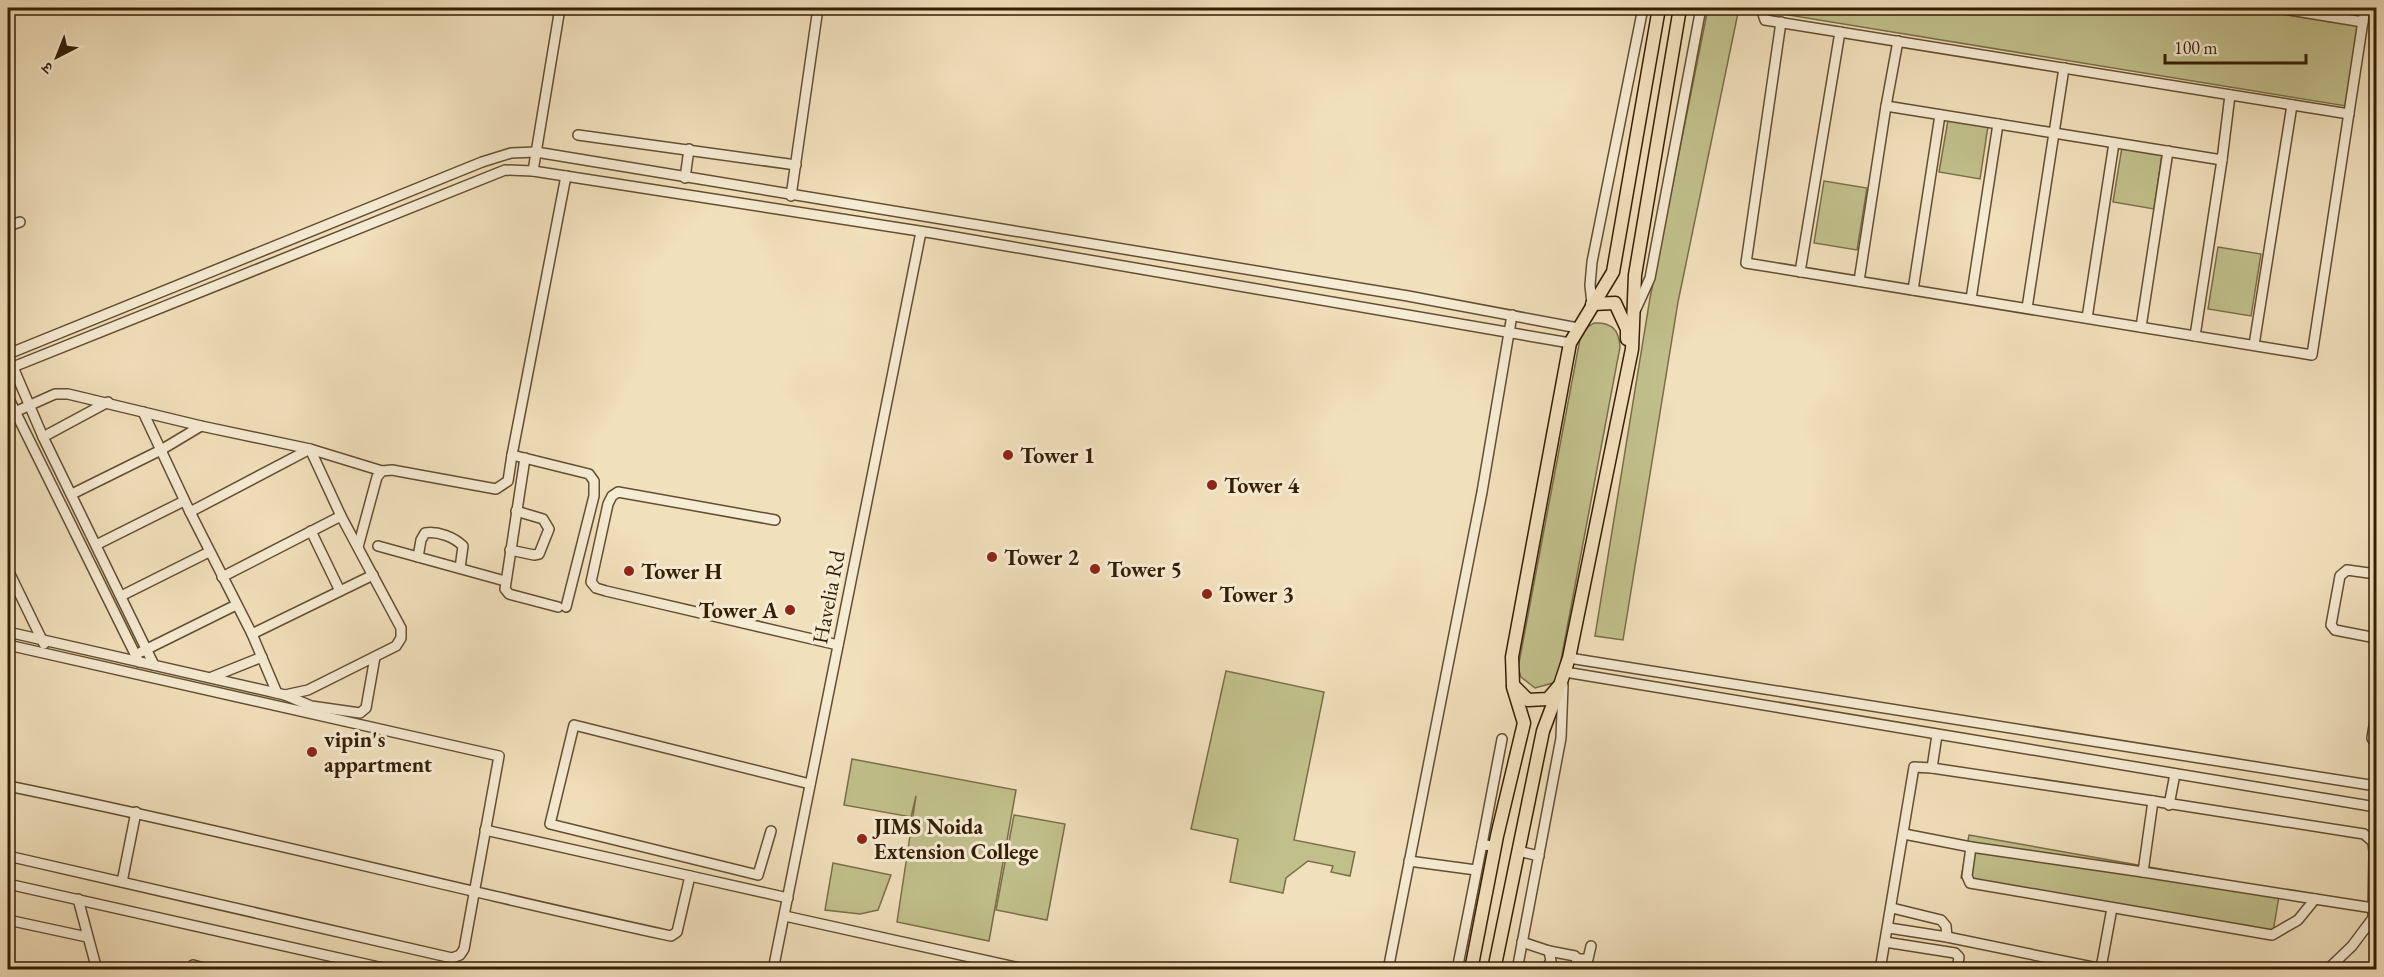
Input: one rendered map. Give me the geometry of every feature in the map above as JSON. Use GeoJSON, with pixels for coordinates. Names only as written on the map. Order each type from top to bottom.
{"type":"FeatureCollection","features":[{"type":"Feature","properties":{"kind":"main road"},"geometry":{"type":"LineString","coordinates":[[1471,969],[1495,847],[1524,723],[1513,686],[1512,657],[1570,343],[1592,303],[1613,272],[1659,8]]}},
{"type":"Feature","properties":{"kind":"main road"},"geometry":{"type":"LineString","coordinates":[[1494,969],[1543,731],[1569,658],[1628,366],[1635,312],[1635,275],[1680,8]]}},
{"type":"Feature","properties":{"kind":"main road"},"geometry":{"type":"LineString","coordinates":[[1592,303],[1615,303],[1621,312],[1627,329],[1628,366]]}},
{"type":"Feature","properties":{"kind":"main road"},"geometry":{"type":"LineString","coordinates":[[1513,686],[1528,700],[1548,699],[1563,678]]}},
{"type":"Feature","properties":{"kind":"street"},"geometry":{"type":"LineString","coordinates":[[533,171],[560,8]]}},
{"type":"Feature","properties":{"kind":"street"},"geometry":{"type":"LineString","coordinates":[[791,196],[818,8]]}},
{"type":"Feature","properties":{"kind":"street"},"geometry":{"type":"LineString","coordinates":[[1592,303],[1590,285],[1592,262],[1643,8]]}},
{"type":"Feature","properties":{"kind":"street"},"geometry":{"type":"LineString","coordinates":[[1635,312],[1650,278],[1701,8]]}},
{"type":"Feature","properties":{"kind":"street"},"geometry":{"type":"LineString","coordinates":[[1761,8],[1765,20],[2349,114]]}},
{"type":"Feature","properties":{"kind":"street"},"geometry":{"type":"LineString","coordinates":[[2278,8],[2303,10],[2362,22]]}},
{"type":"Feature","properties":{"kind":"street"},"geometry":{"type":"LineString","coordinates":[[1781,22],[1746,263],[2312,355],[2365,8]]}},
{"type":"Feature","properties":{"kind":"street"},"geometry":{"type":"LineString","coordinates":[[1800,272],[1840,32]]}},
{"type":"Feature","properties":{"kind":"street"},"geometry":{"type":"LineString","coordinates":[[1859,281],[1898,41]]}},
{"type":"Feature","properties":{"kind":"street"},"geometry":{"type":"LineString","coordinates":[[2027,308],[2064,68]]}},
{"type":"Feature","properties":{"kind":"street"},"geometry":{"type":"LineString","coordinates":[[2195,336],[2230,94]]}},
{"type":"Feature","properties":{"kind":"street"},"geometry":{"type":"LineString","coordinates":[[2254,345],[2292,105]]}},
{"type":"Feature","properties":{"kind":"street"},"geometry":{"type":"LineString","coordinates":[[1886,106],[2222,160]]}},
{"type":"Feature","properties":{"kind":"street"},"geometry":{"type":"LineString","coordinates":[[1912,290],[1940,115]]}},
{"type":"Feature","properties":{"kind":"street"},"geometry":{"type":"LineString","coordinates":[[1971,299],[1998,124]]}},
{"type":"Feature","properties":{"kind":"street"},"geometry":{"type":"LineString","coordinates":[[578,135],[795,165]]}},
{"type":"Feature","properties":{"kind":"street"},"geometry":{"type":"LineString","coordinates":[[2087,318],[2114,143]]}},
{"type":"Feature","properties":{"kind":"street"},"geometry":{"type":"LineString","coordinates":[[685,178],[689,149]]}},
{"type":"Feature","properties":{"kind":"street"},"geometry":{"type":"LineString","coordinates":[[8,354],[482,162],[511,153],[536,152],[1512,315],[1578,328]]}},
{"type":"Feature","properties":{"kind":"street"},"geometry":{"type":"LineString","coordinates":[[2141,327],[2168,152]]}},
{"type":"Feature","properties":{"kind":"street"},"geometry":{"type":"LineString","coordinates":[[154,665],[10,368],[505,170],[533,171],[964,238],[1570,343]]}},
{"type":"Feature","properties":{"kind":"street"},"geometry":{"type":"LineString","coordinates":[[11,414],[55,394],[68,394],[310,449],[382,471],[392,470],[496,489],[508,481],[566,176]]}},
{"type":"Feature","properties":{"kind":"street"},"geometry":{"type":"LineString","coordinates":[[8,226],[20,222]]}},
{"type":"Feature","properties":{"kind":"street"},"geometry":{"type":"LineString","coordinates":[[964,238],[967,225]]}},
{"type":"Feature","properties":{"kind":"street","name":"Havelia Rd"},"geometry":{"type":"LineString","coordinates":[[773,969],[921,232]]}},
{"type":"Feature","properties":{"kind":"street"},"geometry":{"type":"LineString","coordinates":[[1388,969],[1482,492],[1512,315]]}},
{"type":"Feature","properties":{"kind":"street"},"geometry":{"type":"LineString","coordinates":[[8,398],[11,414],[138,658]]}},
{"type":"Feature","properties":{"kind":"street"},"geometry":{"type":"LineString","coordinates":[[43,437],[108,402]]}},
{"type":"Feature","properties":{"kind":"street"},"geometry":{"type":"LineString","coordinates":[[143,412],[189,512],[281,694]]}},
{"type":"Feature","properties":{"kind":"street"},"geometry":{"type":"LineString","coordinates":[[72,494],[161,450],[201,426]]}},
{"type":"Feature","properties":{"kind":"street"},"geometry":{"type":"LineString","coordinates":[[189,512],[310,449]]}},
{"type":"Feature","properties":{"kind":"street"},"geometry":{"type":"LineString","coordinates":[[281,694],[308,690],[396,646],[401,638],[401,628],[341,516],[310,449]]}},
{"type":"Feature","properties":{"kind":"street"},"geometry":{"type":"LineString","coordinates":[[512,455],[525,458],[589,474],[594,482],[594,496],[562,607],[509,594],[505,589],[525,458]]}},
{"type":"Feature","properties":{"kind":"street"},"geometry":{"type":"LineString","coordinates":[[358,547],[377,477],[382,471]]}},
{"type":"Feature","properties":{"kind":"street"},"geometry":{"type":"LineString","coordinates":[[775,520],[618,492],[612,496],[608,504],[591,582],[596,588],[606,591],[838,645]]}},
{"type":"Feature","properties":{"kind":"street"},"geometry":{"type":"LineString","coordinates":[[96,545],[184,501]]}},
{"type":"Feature","properties":{"kind":"street"},"geometry":{"type":"LineString","coordinates":[[510,550],[539,554],[543,549],[549,529],[543,519],[516,511]]}},
{"type":"Feature","properties":{"kind":"street"},"geometry":{"type":"LineString","coordinates":[[222,577],[341,516]]}},
{"type":"Feature","properties":{"kind":"street"},"geometry":{"type":"LineString","coordinates":[[311,531],[340,591]]}},
{"type":"Feature","properties":{"kind":"street"},"geometry":{"type":"LineString","coordinates":[[418,557],[421,540],[425,533],[433,532],[457,540],[463,546],[460,568]]}},
{"type":"Feature","properties":{"kind":"street"},"geometry":{"type":"LineString","coordinates":[[378,546],[505,581]]}},
{"type":"Feature","properties":{"kind":"street"},"geometry":{"type":"LineString","coordinates":[[121,596],[210,552]]}},
{"type":"Feature","properties":{"kind":"street"},"geometry":{"type":"LineString","coordinates":[[8,570],[49,654]]}},
{"type":"Feature","properties":{"kind":"street"},"geometry":{"type":"LineString","coordinates":[[2376,574],[2347,570],[2342,574],[2331,625],[2335,630],[2376,638]]}},
{"type":"Feature","properties":{"kind":"street"},"geometry":{"type":"LineString","coordinates":[[252,634],[373,575]]}},
{"type":"Feature","properties":{"kind":"street"},"geometry":{"type":"LineString","coordinates":[[138,658],[146,650],[236,604]]}},
{"type":"Feature","properties":{"kind":"street"},"geometry":{"type":"LineString","coordinates":[[8,632],[43,641],[138,658],[154,665],[281,694],[310,706],[360,714],[366,708],[375,657]]}},
{"type":"Feature","properties":{"kind":"street"},"geometry":{"type":"LineString","coordinates":[[8,645],[499,756],[464,949],[460,955],[452,958],[8,856]]}},
{"type":"Feature","properties":{"kind":"street"},"geometry":{"type":"LineString","coordinates":[[212,677],[262,657]]}},
{"type":"Feature","properties":{"kind":"street"},"geometry":{"type":"LineString","coordinates":[[1569,658],[2376,786]]}},
{"type":"Feature","properties":{"kind":"street"},"geometry":{"type":"LineString","coordinates":[[1536,969],[1517,968],[1561,738],[1563,678],[1937,735],[2376,807]]}},
{"type":"Feature","properties":{"kind":"street"},"geometry":{"type":"LineString","coordinates":[[2376,714],[2372,738],[2376,745]]}},
{"type":"Feature","properties":{"kind":"street"},"geometry":{"type":"LineString","coordinates":[[771,831],[758,875],[549,824],[574,725],[810,784]]}},
{"type":"Feature","properties":{"kind":"street"},"geometry":{"type":"LineString","coordinates":[[1932,768],[1937,735]]}},
{"type":"Feature","properties":{"kind":"street"},"geometry":{"type":"LineString","coordinates":[[1457,969],[1502,739]]}},
{"type":"Feature","properties":{"kind":"street"},"geometry":{"type":"LineString","coordinates":[[1880,969],[1889,928],[1914,767],[2364,834],[2373,842],[2373,918],[2352,946],[2327,969]]}},
{"type":"Feature","properties":{"kind":"street"},"geometry":{"type":"LineString","coordinates":[[2169,805],[2175,774]]}},
{"type":"Feature","properties":{"kind":"street"},"geometry":{"type":"LineString","coordinates":[[2329,799],[2332,780]]}},
{"type":"Feature","properties":{"kind":"street"},"geometry":{"type":"LineString","coordinates":[[8,786],[136,812],[474,894],[671,936],[677,932],[690,876]]}},
{"type":"Feature","properties":{"kind":"street"},"geometry":{"type":"LineString","coordinates":[[2143,872],[2153,801]]}},
{"type":"Feature","properties":{"kind":"street"},"geometry":{"type":"LineString","coordinates":[[122,882],[136,812]]}},
{"type":"Feature","properties":{"kind":"street"},"geometry":{"type":"LineString","coordinates":[[485,830],[788,898]]}},
{"type":"Feature","properties":{"kind":"street"},"geometry":{"type":"LineString","coordinates":[[1904,834],[1971,847],[2373,908]]}},
{"type":"Feature","properties":{"kind":"street"},"geometry":{"type":"LineString","coordinates":[[1482,844],[1495,847]]}},
{"type":"Feature","properties":{"kind":"street"},"geometry":{"type":"LineString","coordinates":[[1971,847],[1967,876],[1971,883],[2272,935],[2298,920],[2314,899]]}},
{"type":"Feature","properties":{"kind":"street"},"geometry":{"type":"LineString","coordinates":[[1518,851],[1539,856]]}},
{"type":"Feature","properties":{"kind":"street"},"geometry":{"type":"LineString","coordinates":[[1409,861],[1476,870]]}},
{"type":"Feature","properties":{"kind":"street"},"geometry":{"type":"LineString","coordinates":[[8,884],[392,969]]}},
{"type":"Feature","properties":{"kind":"street"},"geometry":{"type":"LineString","coordinates":[[78,899],[97,969]]}},
{"type":"Feature","properties":{"kind":"street"},"geometry":{"type":"LineString","coordinates":[[1892,908],[1941,920],[1946,926],[1947,937]]}},
{"type":"Feature","properties":{"kind":"street"},"geometry":{"type":"LineString","coordinates":[[1889,928],[1947,937],[2104,969],[2112,908]]}},
{"type":"Feature","properties":{"kind":"street"},"geometry":{"type":"LineString","coordinates":[[785,916],[1029,969]]}},
{"type":"Feature","properties":{"kind":"street"},"geometry":{"type":"LineString","coordinates":[[8,920],[87,937]]}},
{"type":"Feature","properties":{"kind":"street"},"geometry":{"type":"LineString","coordinates":[[1522,942],[1549,951],[1575,956],[1576,964],[1588,959],[1591,946]]}},
{"type":"Feature","properties":{"kind":"street"},"geometry":{"type":"LineString","coordinates":[[1885,942],[1955,953],[1959,957],[1957,969]]}},
{"type":"Feature","properties":{"kind":"street"},"geometry":{"type":"LineString","coordinates":[[1549,951],[1550,969]]}},
{"type":"Feature","properties":{"kind":"street"},"geometry":{"type":"LineString","coordinates":[[193,965],[210,969]]}},
{"type":"Feature","properties":{"kind":"shaded area"},"geometry":{"type":"Polygon","coordinates":[[[1708,8],[1739,8],[1678,302],[1623,640],[1595,636],[1650,298],[1708,8]]]}},
{"type":"Feature","properties":{"kind":"shaded area"},"geometry":{"type":"Polygon","coordinates":[[[1789,8],[2244,8],[2358,26],[2346,106],[1788,15],[1789,8]]]}},
{"type":"Feature","properties":{"kind":"shaded area"},"geometry":{"type":"Polygon","coordinates":[[[1948,120],[1988,126],[1980,179],[1939,172],[1948,120]]]}},
{"type":"Feature","properties":{"kind":"shaded area"},"geometry":{"type":"Polygon","coordinates":[[[2122,147],[2162,154],[2154,209],[2113,202],[2122,147]]]}},
{"type":"Feature","properties":{"kind":"shaded area"},"geometry":{"type":"Polygon","coordinates":[[[1824,181],[1867,188],[1857,250],[1814,243],[1824,181]]]}},
{"type":"Feature","properties":{"kind":"shaded area"},"geometry":{"type":"Polygon","coordinates":[[[2218,247],[2261,254],[2251,316],[2208,309],[2218,247]]]}},
{"type":"Feature","properties":{"kind":"shaded area"},"geometry":{"type":"Polygon","coordinates":[[[1594,323],[1609,325],[1613,328],[1618,336],[1620,347],[1558,676],[1553,683],[1535,688],[1521,677],[1518,668],[1580,339],[1585,329],[1594,323]]]}},
{"type":"Feature","properties":{"kind":"shaded area"},"geometry":{"type":"Polygon","coordinates":[[[1226,671],[1324,692],[1294,840],[1355,852],[1350,876],[1331,872],[1333,866],[1308,861],[1286,878],[1283,893],[1230,882],[1238,839],[1191,829],[1226,671]]]}},
{"type":"Feature","properties":{"kind":"shaded area"},"geometry":{"type":"Polygon","coordinates":[[[852,759],[1016,790],[989,941],[897,922],[916,796],[911,817],[844,805],[852,759]]]}},
{"type":"Feature","properties":{"kind":"shaded area"},"geometry":{"type":"Polygon","coordinates":[[[1014,815],[1065,824],[1047,920],[996,910],[1014,815]]]}},
{"type":"Feature","properties":{"kind":"shaded area"},"geometry":{"type":"Polygon","coordinates":[[[1969,835],[2280,890],[2273,932],[1961,878],[1969,835]]]}},
{"type":"Feature","properties":{"kind":"shaded area"},"geometry":{"type":"Polygon","coordinates":[[[833,863],[891,875],[878,910],[860,914],[825,910],[833,863]]]}},
{"type":"Feature","properties":{"kind":"place","name":"Tower 1"},"geometry":{"type":"Point","coordinates":[1008,455]}},
{"type":"Feature","properties":{"kind":"place","name":"Tower 4"},"geometry":{"type":"Point","coordinates":[1212,485]}},
{"type":"Feature","properties":{"kind":"place","name":"Tower 2"},"geometry":{"type":"Point","coordinates":[992,557]}},
{"type":"Feature","properties":{"kind":"place","name":"Tower 5"},"geometry":{"type":"Point","coordinates":[1095,569]}},
{"type":"Feature","properties":{"kind":"place","name":"Tower H"},"geometry":{"type":"Point","coordinates":[629,571]}},
{"type":"Feature","properties":{"kind":"place","name":"Tower 3"},"geometry":{"type":"Point","coordinates":[1207,594]}},
{"type":"Feature","properties":{"kind":"place","name":"Tower A"},"geometry":{"type":"Point","coordinates":[790,610]}},
{"type":"Feature","properties":{"kind":"place","name":"vipin's appartment"},"geometry":{"type":"Point","coordinates":[312,752]}},
{"type":"Feature","properties":{"kind":"place","name":"JIMS Noida Extension College"},"geometry":{"type":"Point","coordinates":[862,839]}}]}
